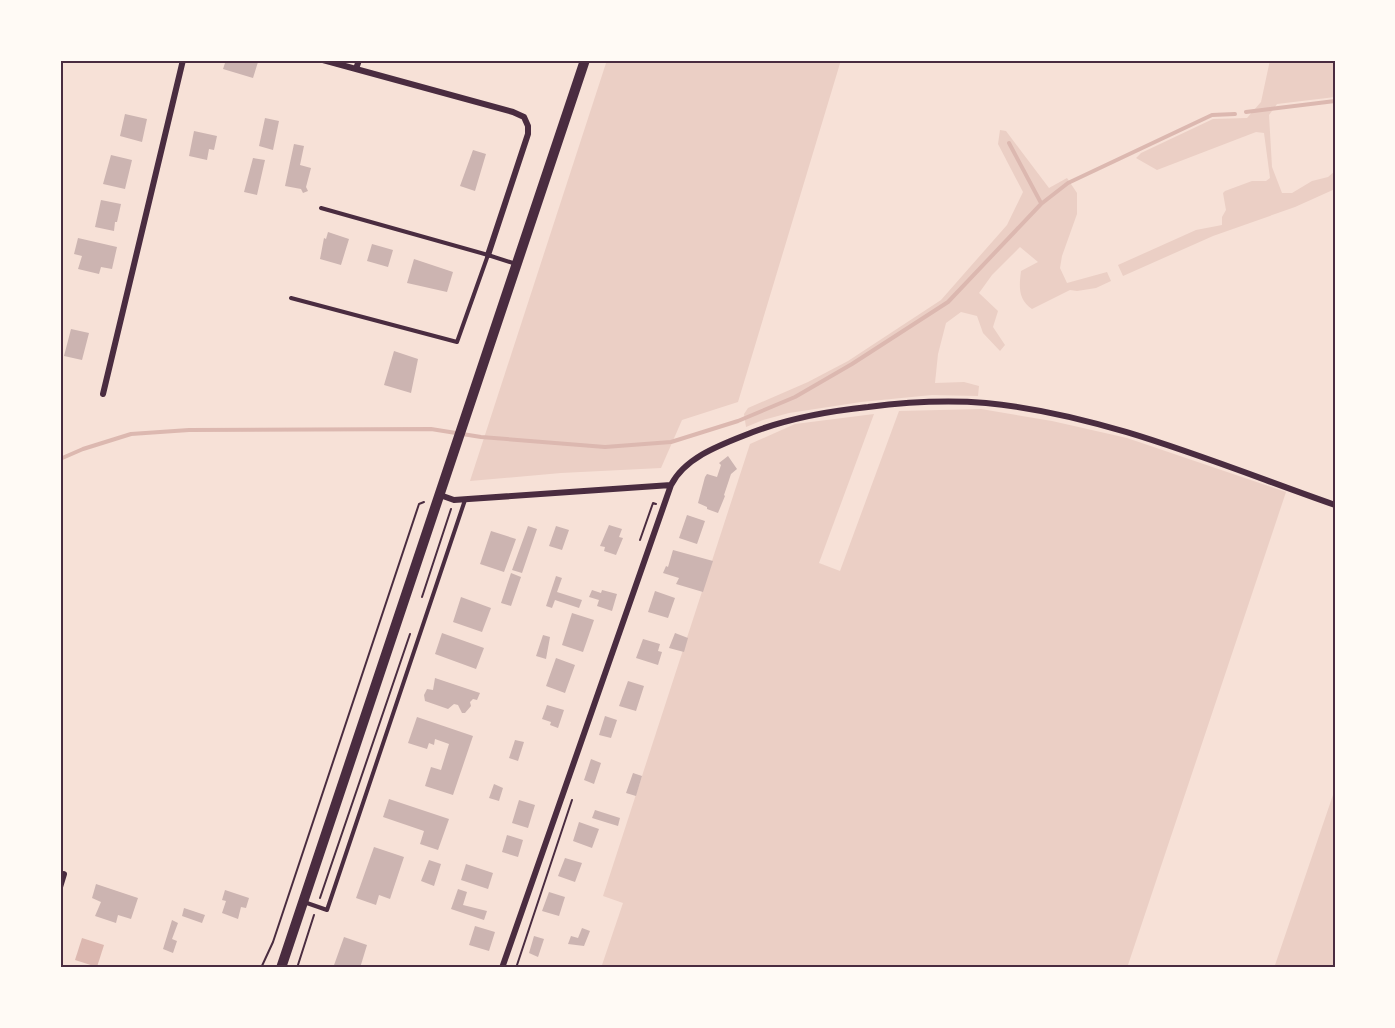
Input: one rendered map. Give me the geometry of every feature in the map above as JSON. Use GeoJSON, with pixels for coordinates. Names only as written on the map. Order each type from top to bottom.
{"type":"FeatureCollection","features":[{"type":"Feature","properties":{"kind":"main road"},"geometry":{"type":"LineString","coordinates":[[281,968],[585,60]]}},
{"type":"Feature","properties":{"kind":"street"},"geometry":{"type":"LineString","coordinates":[[103,394],[183,60]]}},
{"type":"Feature","properties":{"kind":"street"},"geometry":{"type":"LineString","coordinates":[[323,60],[513,112],[524,117],[528,126],[528,134],[488,255]]}},
{"type":"Feature","properties":{"kind":"street"},"geometry":{"type":"LineString","coordinates":[[356,69],[359,60]]}},
{"type":"Feature","properties":{"kind":"street"},"geometry":{"type":"LineString","coordinates":[[502,968],[671,485],[676,475],[691,461],[747,434],[794,419],[853,408],[916,401],[983,403],[1085,421],[1134,435],[1335,505]]}},
{"type":"Feature","properties":{"kind":"street"},"geometry":{"type":"LineString","coordinates":[[441,495],[454,500],[671,485]]}},
{"type":"Feature","properties":{"kind":"street"},"geometry":{"type":"LineString","coordinates":[[60,887],[64,874]]}},
{"type":"Feature","properties":{"kind":"lane"},"geometry":{"type":"LineString","coordinates":[[321,208],[517,265]]}},
{"type":"Feature","properties":{"kind":"lane"},"geometry":{"type":"LineString","coordinates":[[291,298],[457,342],[488,255]]}},
{"type":"Feature","properties":{"kind":"lane"},"geometry":{"type":"LineString","coordinates":[[303,902],[327,910],[465,499]]}},
{"type":"Feature","properties":{"kind":"path"},"geometry":{"type":"LineString","coordinates":[[261,968],[273,942],[419,504],[429,498]]}},
{"type":"Feature","properties":{"kind":"path"},"geometry":{"type":"LineString","coordinates":[[423,600],[422,593],[454,500]]}},
{"type":"Feature","properties":{"kind":"path"},"geometry":{"type":"LineString","coordinates":[[297,968],[408,636],[414,627]]}},
{"type":"Feature","properties":{"kind":"shaded area"},"geometry":{"type":"Polygon","coordinates":[[[607,60],[841,60],[738,402],[682,420],[661,468],[561,473],[470,481],[607,60]]]}},
{"type":"Feature","properties":{"kind":"shaded area"},"geometry":{"type":"Polygon","coordinates":[[[1270,60],[1335,60],[1335,97],[1277,104],[1269,115],[1272,167],[1282,193],[1292,193],[1312,181],[1328,177],[1335,171],[1335,189],[1295,207],[1213,236],[1123,276],[1118,265],[1196,230],[1222,225],[1222,217],[1226,210],[1223,193],[1225,191],[1252,181],[1266,181],[1270,178],[1264,133],[1256,132],[1157,170],[1136,158],[1141,153],[1213,119],[1247,118],[1261,102],[1270,60]]]}},
{"type":"Feature","properties":{"kind":"shaded area"},"geometry":{"type":"Polygon","coordinates":[[[1000,130],[1006,131],[1049,188],[1067,178],[1077,193],[1077,214],[1060,268],[1067,283],[1107,272],[1111,281],[1096,288],[1070,290],[1032,309],[1024,301],[1020,292],[1021,271],[1038,262],[1020,247],[992,275],[979,293],[998,311],[993,327],[1005,345],[1000,351],[983,333],[977,316],[961,312],[946,323],[938,354],[935,383],[964,382],[979,386],[978,396],[932,395],[861,402],[789,413],[746,427],[744,414],[748,408],[808,382],[848,361],[941,300],[1007,225],[1023,192],[998,144],[1000,130]]]}},
{"type":"Feature","properties":{"kind":"shaded area"},"geometry":{"type":"Polygon","coordinates":[[[981,409],[1052,421],[1127,438],[1286,492],[1127,968],[601,968],[623,903],[603,896],[750,444],[795,424],[874,414],[819,563],[840,571],[899,411],[981,409]]]}},
{"type":"Feature","properties":{"kind":"shaded area"},"geometry":{"type":"Polygon","coordinates":[[[1335,789],[1335,968],[1274,968],[1335,789]]]}},
{"type":"Feature","properties":{"kind":"shaded area"},"geometry":{"type":"Polygon","coordinates":[[[82,938],[104,945],[97,967],[75,960],[82,938]]]}},
{"type":"Feature","properties":{"kind":"building"},"geometry":{"type":"Polygon","coordinates":[[[226,60],[258,62],[253,78],[223,69],[226,60]]]}},
{"type":"Feature","properties":{"kind":"building"},"geometry":{"type":"Polygon","coordinates":[[[125,114],[147,119],[142,142],[120,136],[125,114]]]}},
{"type":"Feature","properties":{"kind":"building"},"geometry":{"type":"Polygon","coordinates":[[[265,118],[279,121],[273,150],[259,146],[265,118]]]}},
{"type":"Feature","properties":{"kind":"building"},"geometry":{"type":"Polygon","coordinates":[[[194,131],[217,136],[214,150],[209,149],[207,160],[189,156],[194,131]]]}},
{"type":"Feature","properties":{"kind":"building"},"geometry":{"type":"Polygon","coordinates":[[[294,144],[304,146],[300,165],[311,168],[306,187],[308,191],[303,193],[301,189],[285,186],[294,144]]]}},
{"type":"Feature","properties":{"kind":"building"},"geometry":{"type":"Polygon","coordinates":[[[473,150],[486,154],[475,191],[460,186],[473,150]]]}},
{"type":"Feature","properties":{"kind":"building"},"geometry":{"type":"Polygon","coordinates":[[[111,155],[132,160],[125,189],[103,184],[111,155]]]}},
{"type":"Feature","properties":{"kind":"building"},"geometry":{"type":"Polygon","coordinates":[[[253,158],[265,160],[257,195],[244,192],[253,158]]]}},
{"type":"Feature","properties":{"kind":"building"},"geometry":{"type":"Polygon","coordinates":[[[101,200],[121,204],[114,231],[95,227],[101,200]]]}},
{"type":"Feature","properties":{"kind":"building"},"geometry":{"type":"Polygon","coordinates":[[[328,232],[349,239],[341,265],[320,259],[324,238],[326,239],[328,232]]]}},
{"type":"Feature","properties":{"kind":"building"},"geometry":{"type":"Polygon","coordinates":[[[78,238],[117,247],[112,269],[101,267],[99,274],[78,269],[82,256],[74,254],[78,238]]]}},
{"type":"Feature","properties":{"kind":"building"},"geometry":{"type":"Polygon","coordinates":[[[372,244],[393,250],[388,267],[367,261],[372,244]]]}},
{"type":"Feature","properties":{"kind":"building"},"geometry":{"type":"Polygon","coordinates":[[[414,259],[453,272],[447,292],[407,283],[414,259]]]}},
{"type":"Feature","properties":{"kind":"building"},"geometry":{"type":"Polygon","coordinates":[[[71,329],[89,333],[82,360],[64,356],[71,329]]]}},
{"type":"Feature","properties":{"kind":"building"},"geometry":{"type":"Polygon","coordinates":[[[394,351],[418,359],[411,393],[384,385],[394,351]]]}},
{"type":"Feature","properties":{"kind":"building"},"geometry":{"type":"Polygon","coordinates":[[[728,456],[737,469],[731,474],[718,513],[698,503],[705,477],[707,474],[717,477],[721,465],[719,463],[728,456]]]}},
{"type":"Feature","properties":{"kind":"building"},"geometry":{"type":"Polygon","coordinates":[[[687,515],[705,521],[697,544],[679,538],[687,515]]]}},
{"type":"Feature","properties":{"kind":"building"},"geometry":{"type":"Polygon","coordinates":[[[609,525],[622,529],[619,537],[623,538],[616,555],[604,551],[605,547],[600,546],[609,525]]]}},
{"type":"Feature","properties":{"kind":"building"},"geometry":{"type":"Polygon","coordinates":[[[528,526],[537,529],[522,573],[512,570],[528,526]]]}},
{"type":"Feature","properties":{"kind":"building"},"geometry":{"type":"Polygon","coordinates":[[[556,526],[569,530],[562,550],[549,546],[556,526]]]}},
{"type":"Feature","properties":{"kind":"building"},"geometry":{"type":"Polygon","coordinates":[[[491,531],[516,539],[504,572],[480,564],[491,531]]]}},
{"type":"Feature","properties":{"kind":"building"},"geometry":{"type":"Polygon","coordinates":[[[673,550],[713,561],[703,592],[676,584],[679,578],[663,573],[666,566],[668,567],[673,550]]]}},
{"type":"Feature","properties":{"kind":"building"},"geometry":{"type":"Polygon","coordinates":[[[511,573],[521,577],[511,606],[501,603],[511,573]]]}},
{"type":"Feature","properties":{"kind":"building"},"geometry":{"type":"Polygon","coordinates":[[[556,576],[562,578],[557,592],[582,600],[579,608],[555,600],[552,608],[546,606],[556,576]]]}},
{"type":"Feature","properties":{"kind":"building"},"geometry":{"type":"Polygon","coordinates":[[[592,590],[617,594],[612,611],[597,606],[599,600],[589,597],[592,590]]]}},
{"type":"Feature","properties":{"kind":"building"},"geometry":{"type":"Polygon","coordinates":[[[655,591],[675,598],[668,618],[648,612],[655,591]]]}},
{"type":"Feature","properties":{"kind":"building"},"geometry":{"type":"Polygon","coordinates":[[[461,597],[491,608],[482,632],[453,622],[461,597]]]}},
{"type":"Feature","properties":{"kind":"building"},"geometry":{"type":"Polygon","coordinates":[[[572,613],[594,620],[583,652],[562,645],[572,613]]]}},
{"type":"Feature","properties":{"kind":"building"},"geometry":{"type":"Polygon","coordinates":[[[442,633],[484,648],[476,669],[435,654],[442,633]]]}},
{"type":"Feature","properties":{"kind":"building"},"geometry":{"type":"Polygon","coordinates":[[[675,633],[688,638],[684,652],[669,648],[675,633]]]}},
{"type":"Feature","properties":{"kind":"building"},"geometry":{"type":"Polygon","coordinates":[[[543,635],[550,637],[546,659],[536,656],[543,635]]]}},
{"type":"Feature","properties":{"kind":"building"},"geometry":{"type":"Polygon","coordinates":[[[643,639],[660,644],[658,651],[662,652],[658,665],[636,658],[643,639]]]}},
{"type":"Feature","properties":{"kind":"building"},"geometry":{"type":"Polygon","coordinates":[[[556,658],[575,665],[565,693],[546,686],[556,658]]]}},
{"type":"Feature","properties":{"kind":"building"},"geometry":{"type":"Polygon","coordinates":[[[435,678],[480,693],[477,700],[473,699],[470,702],[471,706],[465,713],[462,713],[458,705],[454,704],[448,709],[425,701],[424,695],[427,689],[433,690],[435,678]]]}},
{"type":"Feature","properties":{"kind":"building"},"geometry":{"type":"Polygon","coordinates":[[[628,681],[644,686],[636,711],[619,706],[628,681]]]}},
{"type":"Feature","properties":{"kind":"building"},"geometry":{"type":"Polygon","coordinates":[[[547,705],[564,710],[558,728],[542,719],[547,705]]]}},
{"type":"Feature","properties":{"kind":"building"},"geometry":{"type":"Polygon","coordinates":[[[605,716],[617,720],[611,738],[599,735],[605,716]]]}},
{"type":"Feature","properties":{"kind":"building"},"geometry":{"type":"Polygon","coordinates":[[[417,717],[473,736],[453,795],[425,786],[431,767],[441,770],[449,744],[435,739],[434,745],[429,743],[427,749],[408,743],[417,717]]]}},
{"type":"Feature","properties":{"kind":"building"},"geometry":{"type":"Polygon","coordinates":[[[515,740],[524,742],[518,761],[509,758],[515,740]]]}},
{"type":"Feature","properties":{"kind":"building"},"geometry":{"type":"Polygon","coordinates":[[[591,759],[601,763],[594,784],[584,780],[591,759]]]}},
{"type":"Feature","properties":{"kind":"building"},"geometry":{"type":"Polygon","coordinates":[[[633,773],[642,776],[636,796],[626,793],[633,773]]]}},
{"type":"Feature","properties":{"kind":"building"},"geometry":{"type":"Polygon","coordinates":[[[494,784],[503,788],[499,801],[489,798],[494,784]]]}},
{"type":"Feature","properties":{"kind":"building"},"geometry":{"type":"Polygon","coordinates":[[[389,799],[449,819],[438,850],[420,844],[424,831],[383,817],[389,799]]]}},
{"type":"Feature","properties":{"kind":"building"},"geometry":{"type":"Polygon","coordinates":[[[519,800],[535,805],[528,828],[512,823],[519,800]]]}},
{"type":"Feature","properties":{"kind":"building"},"geometry":{"type":"Polygon","coordinates":[[[595,810],[620,818],[618,826],[592,818],[595,810]]]}},
{"type":"Feature","properties":{"kind":"building"},"geometry":{"type":"Polygon","coordinates":[[[579,822],[599,829],[592,848],[573,841],[579,822]]]}},
{"type":"Feature","properties":{"kind":"building"},"geometry":{"type":"Polygon","coordinates":[[[507,835],[523,840],[518,857],[502,852],[507,835]]]}},
{"type":"Feature","properties":{"kind":"building"},"geometry":{"type":"Polygon","coordinates":[[[374,847],[404,857],[390,899],[379,895],[376,905],[356,898],[374,847]]]}},
{"type":"Feature","properties":{"kind":"building"},"geometry":{"type":"Polygon","coordinates":[[[565,858],[582,863],[575,882],[558,876],[565,858]]]}},
{"type":"Feature","properties":{"kind":"building"},"geometry":{"type":"Polygon","coordinates":[[[429,860],[441,864],[434,886],[421,881],[429,860]]]}},
{"type":"Feature","properties":{"kind":"building"},"geometry":{"type":"Polygon","coordinates":[[[466,864],[493,873],[488,889],[461,880],[466,864]]]}},
{"type":"Feature","properties":{"kind":"building"},"geometry":{"type":"Polygon","coordinates":[[[96,884],[138,898],[131,919],[118,915],[116,923],[95,916],[101,902],[92,898],[96,884]]]}},
{"type":"Feature","properties":{"kind":"building"},"geometry":{"type":"Polygon","coordinates":[[[458,889],[467,892],[463,905],[487,911],[484,920],[451,909],[458,889]]]}},
{"type":"Feature","properties":{"kind":"building"},"geometry":{"type":"Polygon","coordinates":[[[225,890],[249,898],[246,908],[241,907],[238,919],[222,913],[226,901],[222,900],[225,890]]]}},
{"type":"Feature","properties":{"kind":"building"},"geometry":{"type":"Polygon","coordinates":[[[549,892],[565,897],[559,916],[542,911],[549,892]]]}},
{"type":"Feature","properties":{"kind":"building"},"geometry":{"type":"Polygon","coordinates":[[[184,908],[205,915],[202,923],[182,916],[184,908]]]}},
{"type":"Feature","properties":{"kind":"building"},"geometry":{"type":"Polygon","coordinates":[[[172,920],[178,923],[172,939],[177,941],[173,953],[163,949],[172,920]]]}},
{"type":"Feature","properties":{"kind":"building"},"geometry":{"type":"Polygon","coordinates":[[[475,926],[495,932],[489,951],[469,945],[475,926]]]}},
{"type":"Feature","properties":{"kind":"building"},"geometry":{"type":"Polygon","coordinates":[[[582,928],[590,931],[584,946],[568,944],[571,936],[578,938],[582,928]]]}},
{"type":"Feature","properties":{"kind":"building"},"geometry":{"type":"Polygon","coordinates":[[[534,936],[544,939],[538,957],[529,953],[534,936]]]}},
{"type":"Feature","properties":{"kind":"building"},"geometry":{"type":"Polygon","coordinates":[[[344,937],[367,945],[360,968],[333,968],[344,937]]]}},
{"type":"Feature","properties":{"kind":"waterway"},"geometry":{"type":"LineString","coordinates":[[1246,112],[1335,101]]}},
{"type":"Feature","properties":{"kind":"waterway"},"geometry":{"type":"LineString","coordinates":[[60,459],[131,434],[189,430],[431,429],[481,437],[605,447],[671,442],[738,421],[795,397],[852,364],[948,302],[1041,204],[1068,183],[1212,115],[1235,114]]}},
{"type":"Feature","properties":{"kind":"waterway"},"geometry":{"type":"LineString","coordinates":[[1009,143],[1041,203]]}}]}
